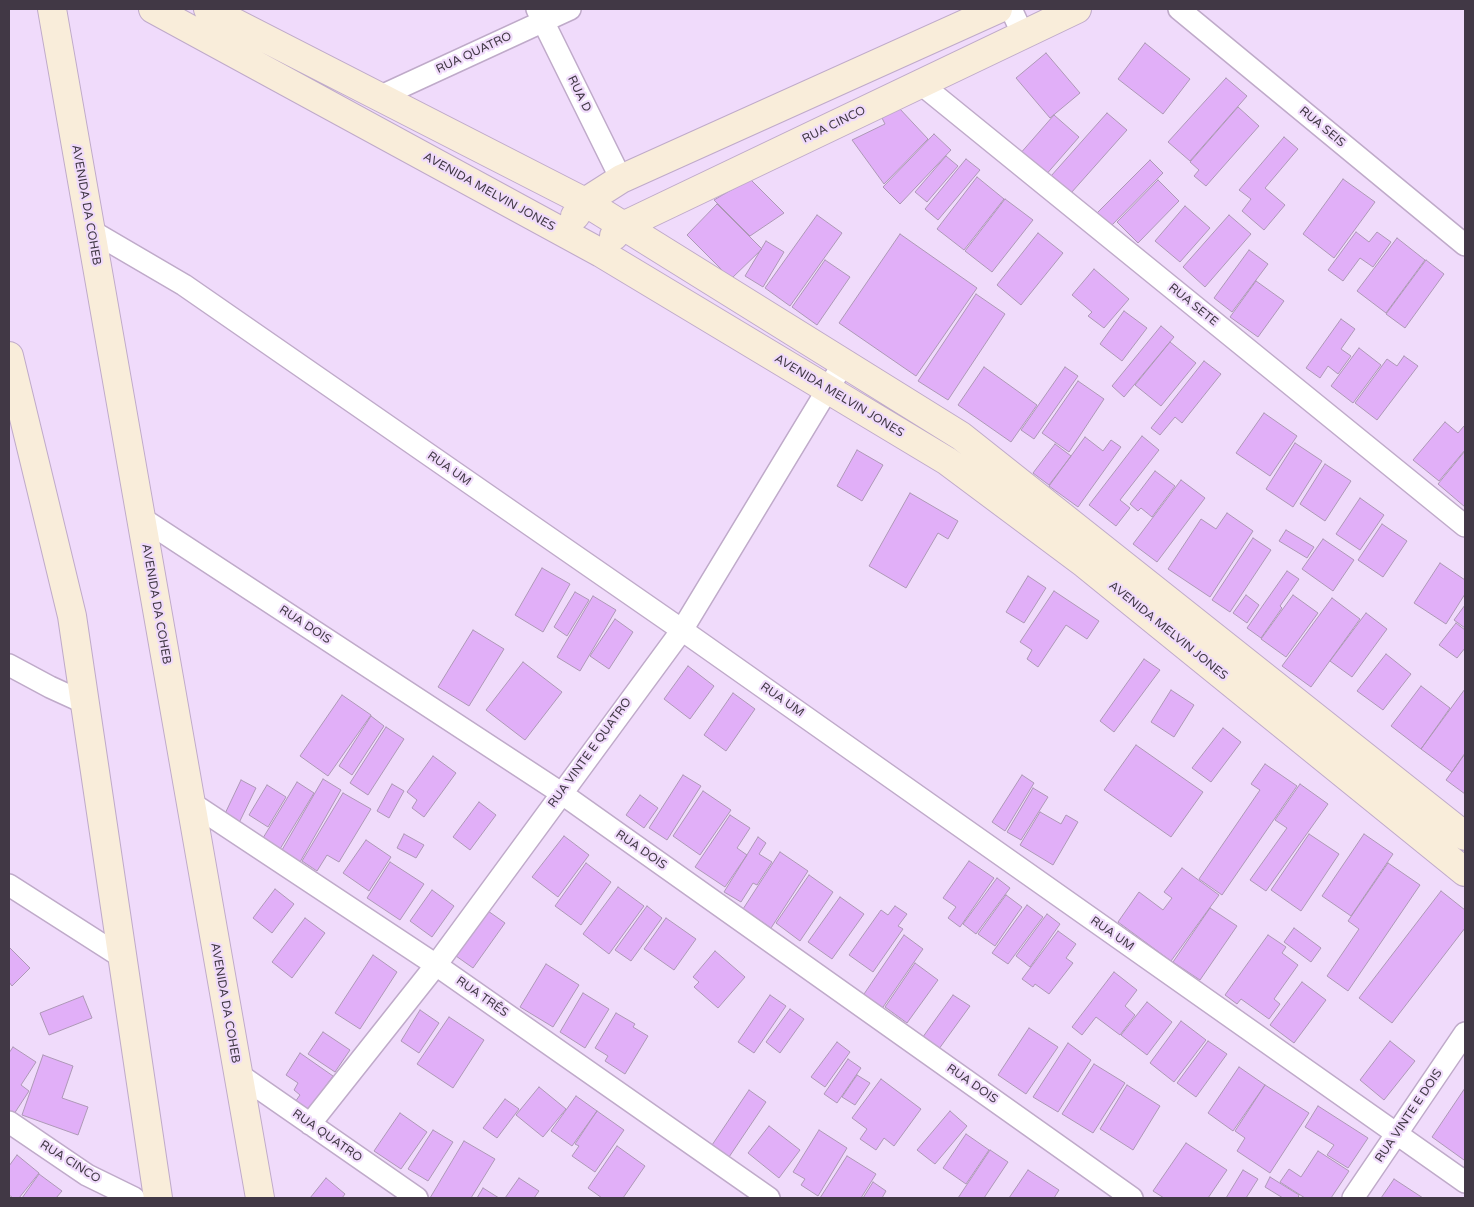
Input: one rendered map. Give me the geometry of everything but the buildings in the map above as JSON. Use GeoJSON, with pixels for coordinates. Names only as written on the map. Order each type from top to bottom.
{"type":"FeatureCollection","features":[{"type":"Feature","properties":{"kind":"main road","name":"AVENIDA DA COHEB"},"geometry":{"type":"LineString","coordinates":[[52,9],[260,1198]]}},
{"type":"Feature","properties":{"kind":"main road","name":"AVENIDA MELVIN JONES"},"geometry":{"type":"LineString","coordinates":[[153,9],[601,253],[947,461],[1085,564],[1465,872]]}},
{"type":"Feature","properties":{"kind":"main road","name":"AVENIDA MELVIN JONES"},"geometry":{"type":"LineString","coordinates":[[208,9],[585,202],[961,436],[1465,836]]}},
{"type":"Feature","properties":{"kind":"main road"},"geometry":{"type":"LineString","coordinates":[[563,233],[585,202],[621,179],[998,9]]}},
{"type":"Feature","properties":{"kind":"main road","name":"RUA CINCO"},"geometry":{"type":"LineString","coordinates":[[601,253],[623,226],[1077,9]]}},
{"type":"Feature","properties":{"kind":"main road"},"geometry":{"type":"LineString","coordinates":[[9,356],[72,616],[158,1198]]}},
{"type":"Feature","properties":{"kind":"street","name":"RUA QUATRO"},"geometry":{"type":"LineString","coordinates":[[379,97],[540,15],[570,9]]}},
{"type":"Feature","properties":{"kind":"street"},"geometry":{"type":"LineString","coordinates":[[1011,9],[1023,34]]}},
{"type":"Feature","properties":{"kind":"street","name":"RUA SEIS"},"geometry":{"type":"LineString","coordinates":[[1179,9],[1465,245]]}},
{"type":"Feature","properties":{"kind":"street","name":"RUA D"},"geometry":{"type":"LineString","coordinates":[[540,15],[621,179]]}},
{"type":"Feature","properties":{"kind":"street","name":"RUA SETE"},"geometry":{"type":"LineString","coordinates":[[921,84],[1465,526]]}},
{"type":"Feature","properties":{"kind":"street","name":"RUA UM"},"geometry":{"type":"LineString","coordinates":[[90,230],[184,285],[682,630],[1465,1182]]}},
{"type":"Feature","properties":{"kind":"street","name":"RUA VINTE E QUATRO"},"geometry":{"type":"LineString","coordinates":[[310,1124],[436,964],[682,630],[843,364]]}},
{"type":"Feature","properties":{"kind":"street","name":"RUA DOIS"},"geometry":{"type":"LineString","coordinates":[[140,517],[561,793],[1132,1198]]}},
{"type":"Feature","properties":{"kind":"street"},"geometry":{"type":"LineString","coordinates":[[9,666],[85,703]]}},
{"type":"Feature","properties":{"kind":"street","name":"RUA TRÊS"},"geometry":{"type":"LineString","coordinates":[[190,802],[436,964],[769,1198]]}},
{"type":"Feature","properties":{"kind":"street"},"geometry":{"type":"LineString","coordinates":[[9,885],[123,958]]}},
{"type":"Feature","properties":{"kind":"street","name":"RUA VINTE E DOIS"},"geometry":{"type":"LineString","coordinates":[[1352,1198],[1465,1033]]}},
{"type":"Feature","properties":{"kind":"street","name":"RUA QUATRO"},"geometry":{"type":"LineString","coordinates":[[237,1073],[417,1198]]}},
{"type":"Feature","properties":{"kind":"street","name":"RUA CINCO"},"geometry":{"type":"LineString","coordinates":[[9,1122],[87,1175],[134,1198]]}}]}
